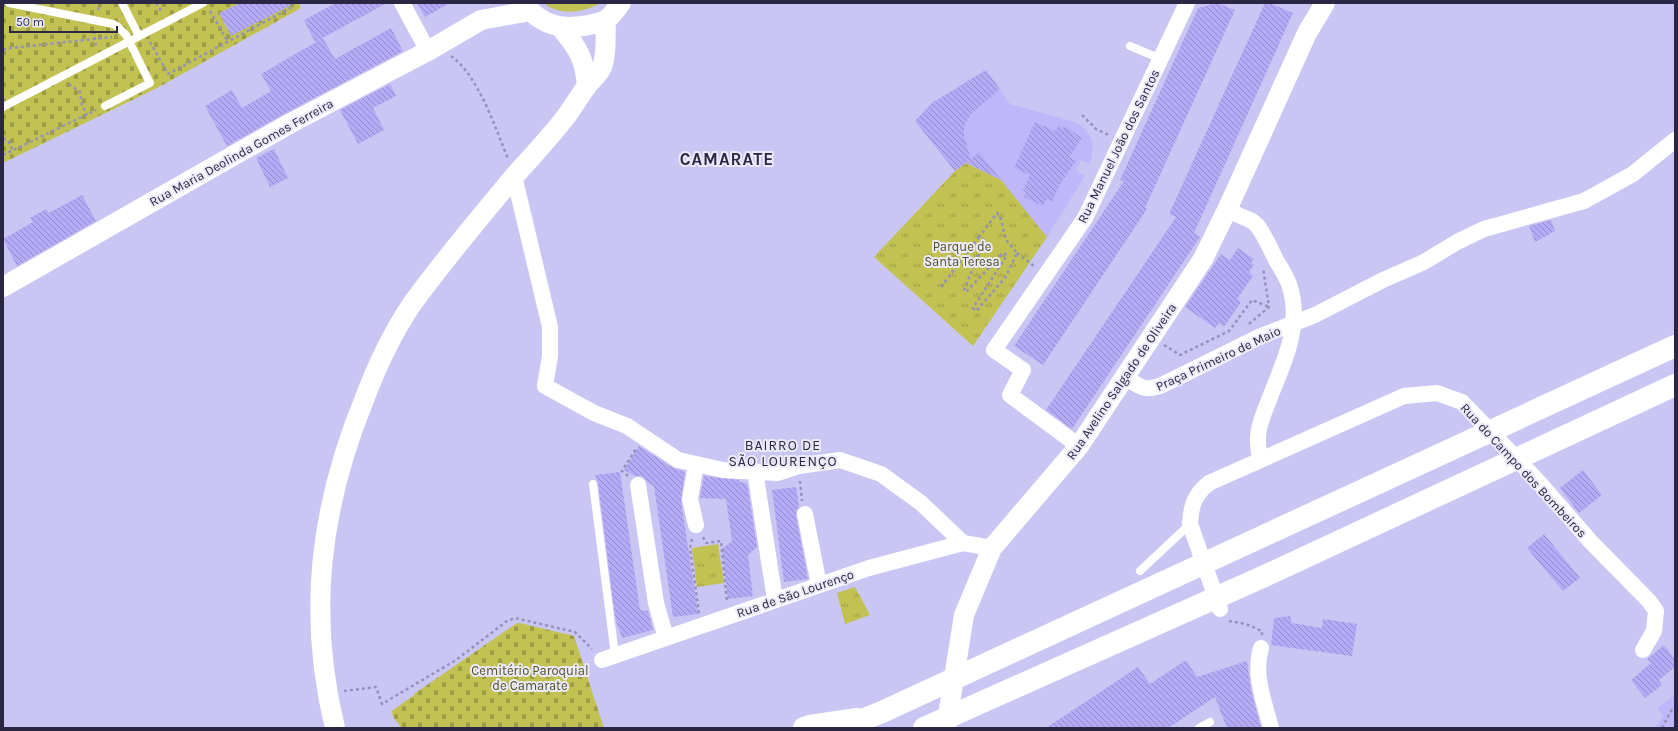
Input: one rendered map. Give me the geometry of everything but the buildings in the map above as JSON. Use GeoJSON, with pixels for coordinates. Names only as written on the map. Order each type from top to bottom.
{"type":"FeatureCollection","features":[{"type":"Feature","properties":{"kind":"highway"},"geometry":{"type":"LineString","coordinates":[[842,728],[1675,346]]}},
{"type":"Feature","properties":{"kind":"highway"},"geometry":{"type":"LineString","coordinates":[[924,728],[1269,574],[1675,385]]}},
{"type":"Feature","properties":{"kind":"highway"},"geometry":{"type":"LineString","coordinates":[[804,728],[875,714]]}},
{"type":"Feature","properties":{"kind":"street"},"geometry":{"type":"LineString","coordinates":[[402,3],[432,48]]}},
{"type":"Feature","properties":{"kind":"street","name":"Rua Maria Deolinda Gomes Ferreira"},"geometry":{"type":"LineString","coordinates":[[481,20],[493,3]]}},
{"type":"Feature","properties":{"kind":"street"},"geometry":{"type":"LineString","coordinates":[[527,7],[544,21],[560,27],[578,28],[606,20],[622,3]]}},
{"type":"Feature","properties":{"kind":"street","name":"Rua Manuel João dos Santos"},"geometry":{"type":"LineString","coordinates":[[1079,446],[1010,395],[1023,370],[994,350],[1085,218],[1187,3]]}},
{"type":"Feature","properties":{"kind":"street","name":"Rua Avelino Salgado de Oliveira"},"geometry":{"type":"LineString","coordinates":[[946,728],[964,615],[992,548],[1079,446],[1203,259],[1267,124],[1307,33],[1325,3]]}},
{"type":"Feature","properties":{"kind":"street","name":"Rua Maria Deolinda Gomes Ferreira"},"geometry":{"type":"LineString","coordinates":[[3,287],[288,124],[432,48],[481,20],[527,7]]}},
{"type":"Feature","properties":{"kind":"street"},"geometry":{"type":"LineString","coordinates":[[335,728],[328,694],[322,640],[322,562],[326,524],[336,481],[351,432],[377,367],[411,305],[514,176],[563,120],[603,65],[606,20]]}},
{"type":"Feature","properties":{"kind":"street"},"geometry":{"type":"LineString","coordinates":[[560,27],[574,42],[583,58],[587,86]]}},
{"type":"Feature","properties":{"kind":"street"},"geometry":{"type":"LineString","coordinates":[[1260,459],[1257,446],[1258,426],[1286,359],[1294,323],[1315,316],[1383,280],[1424,262],[1457,242],[1484,229],[1584,201],[1633,174],[1675,140]]}},
{"type":"Feature","properties":{"kind":"street"},"geometry":{"type":"LineString","coordinates":[[514,176],[550,327],[550,356],[545,386],[594,413],[627,426],[678,460],[723,470],[778,473],[798,466],[840,460],[881,474],[921,503],[963,543]]}},
{"type":"Feature","properties":{"kind":"street","name":"Praça Primeiro de Maio"},"geometry":{"type":"LineString","coordinates":[[1125,377],[1141,388],[1154,388],[1261,336],[1294,323],[1293,299],[1288,283],[1262,232],[1252,221],[1227,210]]}},
{"type":"Feature","properties":{"kind":"street","name":"Rua do Campo dos Bombeiros"},"geometry":{"type":"LineString","coordinates":[[1190,524],[1190,509],[1194,500],[1200,490],[1209,483],[1404,396],[1437,393],[1462,402],[1536,479],[1591,542],[1649,601],[1656,611],[1654,631],[1643,650]]}},
{"type":"Feature","properties":{"kind":"street"},"geometry":{"type":"LineString","coordinates":[[696,464],[690,499],[696,525]]}},
{"type":"Feature","properties":{"kind":"street"},"geometry":{"type":"LineString","coordinates":[[754,471],[775,600]]}},
{"type":"Feature","properties":{"kind":"street"},"geometry":{"type":"LineString","coordinates":[[638,485],[656,603],[666,638]]}},
{"type":"Feature","properties":{"kind":"street"},"geometry":{"type":"LineString","coordinates":[[804,514],[819,585]]}},
{"type":"Feature","properties":{"kind":"street"},"geometry":{"type":"LineString","coordinates":[[1190,524],[1220,609]]}},
{"type":"Feature","properties":{"kind":"street","name":"Rua de São Lourenço"},"geometry":{"type":"LineString","coordinates":[[608,657],[869,568],[963,543],[992,548]]}},
{"type":"Feature","properties":{"kind":"street"},"geometry":{"type":"LineString","coordinates":[[1261,648],[1258,659],[1258,679],[1271,728]]}},
{"type":"Feature","properties":{"kind":"lane"},"geometry":{"type":"LineString","coordinates":[[9,3],[113,24],[118,27],[127,38],[150,83],[104,106]]}},
{"type":"Feature","properties":{"kind":"lane"},"geometry":{"type":"LineString","coordinates":[[122,3],[142,34]]}},
{"type":"Feature","properties":{"kind":"lane"},"geometry":{"type":"LineString","coordinates":[[3,107],[63,76],[127,38],[142,34],[203,3]]}},
{"type":"Feature","properties":{"kind":"lane"},"geometry":{"type":"LineString","coordinates":[[1130,46],[1160,59]]}},
{"type":"Feature","properties":{"kind":"lane"},"geometry":{"type":"LineString","coordinates":[[593,484],[608,657]]}},
{"type":"Feature","properties":{"kind":"lane"},"geometry":{"type":"LineString","coordinates":[[1140,571],[1190,524]]}},
{"type":"Feature","properties":{"kind":"lane"},"geometry":{"type":"LineString","coordinates":[[1199,728],[1210,722]]}},
{"type":"Feature","properties":{"kind":"path"},"geometry":{"type":"LineString","coordinates":[[142,34],[168,74],[292,7],[290,3]]}},
{"type":"Feature","properties":{"kind":"path"},"geometry":{"type":"LineString","coordinates":[[210,10],[228,42]]}},
{"type":"Feature","properties":{"kind":"path"},"geometry":{"type":"LineString","coordinates":[[3,49],[127,38]]}},
{"type":"Feature","properties":{"kind":"path"},"geometry":{"type":"LineString","coordinates":[[432,48],[457,60],[477,86],[514,176]]}},
{"type":"Feature","properties":{"kind":"path"},"geometry":{"type":"LineString","coordinates":[[63,76],[68,84],[80,92],[82,105],[87,115]]}},
{"type":"Feature","properties":{"kind":"path"},"geometry":{"type":"LineString","coordinates":[[3,155],[104,106]]}},
{"type":"Feature","properties":{"kind":"path"},"geometry":{"type":"LineString","coordinates":[[1082,115],[1096,129]]}},
{"type":"Feature","properties":{"kind":"path"},"geometry":{"type":"LineString","coordinates":[[3,138],[9,142],[13,150]]}},
{"type":"Feature","properties":{"kind":"path"},"geometry":{"type":"LineString","coordinates":[[941,287],[997,213],[1000,216],[1006,240],[1017,253],[1046,274]]}},
{"type":"Feature","properties":{"kind":"path"},"geometry":{"type":"LineString","coordinates":[[979,237],[984,240],[964,290],[966,292],[1003,253],[1007,255],[973,308],[976,311],[1005,278],[1017,253]]}},
{"type":"Feature","properties":{"kind":"path"},"geometry":{"type":"LineString","coordinates":[[1267,294],[1269,307]]}},
{"type":"Feature","properties":{"kind":"path"},"geometry":{"type":"LineString","coordinates":[[1152,336],[1180,355],[1229,331],[1252,300],[1269,307]]}},
{"type":"Feature","properties":{"kind":"path"},"geometry":{"type":"LineString","coordinates":[[1256,318],[1269,307]]}},
{"type":"Feature","properties":{"kind":"path"},"geometry":{"type":"LineString","coordinates":[[622,471],[643,437]]}},
{"type":"Feature","properties":{"kind":"path"},"geometry":{"type":"LineString","coordinates":[[798,466],[804,514]]}},
{"type":"Feature","properties":{"kind":"path"},"geometry":{"type":"LineString","coordinates":[[696,525],[706,543],[721,540],[729,616]]}},
{"type":"Feature","properties":{"kind":"path"},"geometry":{"type":"LineString","coordinates":[[696,525],[690,548],[701,626]]}},
{"type":"Feature","properties":{"kind":"path"},"geometry":{"type":"LineString","coordinates":[[1220,609],[1226,620],[1246,624],[1262,631],[1261,648]]}},
{"type":"Feature","properties":{"kind":"path"},"geometry":{"type":"LineString","coordinates":[[328,694],[376,687],[382,704],[456,660],[507,621],[515,618],[575,632],[608,657]]}},
{"type":"Feature","properties":{"kind":"path"},"geometry":{"type":"LineString","coordinates":[[1662,728],[1671,711],[1675,707]]}},
{"type":"Feature","properties":{"kind":"shaded area"},"geometry":{"type":"Polygon","coordinates":[[[986,70],[1010,104],[1072,121],[1083,127],[1091,138],[1093,147],[1090,164],[1081,160],[1076,171],[1085,176],[1047,237],[1001,180],[967,163],[955,171],[915,121],[932,103],[986,70]]]}},
{"type":"Feature","properties":{"kind":"shaded area"},"geometry":{"type":"Polygon","coordinates":[[[1675,695],[1675,728],[1655,728],[1663,716],[1657,708],[1675,695]]]}},
{"type":"Feature","properties":{"kind":"green space"},"geometry":{"type":"Polygon","coordinates":[[[3,3],[299,3],[301,8],[159,87],[3,163],[3,3]]]}},
{"type":"Feature","properties":{"kind":"green space"},"geometry":{"type":"Polygon","coordinates":[[[544,3],[600,3],[587,9],[572,12],[557,10],[544,3]]]}},
{"type":"Feature","properties":{"kind":"green space","name":"Parque de Santa Teresa"},"geometry":{"type":"Polygon","coordinates":[[[966,163],[1001,180],[1047,237],[973,346],[874,257],[955,171],[966,163]]]}},
{"type":"Feature","properties":{"kind":"green space"},"geometry":{"type":"Polygon","coordinates":[[[718,544],[724,583],[697,587],[692,548],[718,544]]]}},
{"type":"Feature","properties":{"kind":"green space"},"geometry":{"type":"Polygon","coordinates":[[[855,587],[870,615],[845,624],[837,593],[855,587]]]}},
{"type":"Feature","properties":{"kind":"green space","name":"Cemitério Paroquial de Camarate"},"geometry":{"type":"Polygon","coordinates":[[[517,623],[574,636],[604,728],[402,728],[393,717],[392,711],[414,694],[517,623]]]}},
{"type":"Feature","properties":{"kind":"district","name":"CAMARATE"},"geometry":{"type":"Point","coordinates":[727,159]}},
{"type":"Feature","properties":{"kind":"district","name":"BAIRRO DE SÃO LOURENÇO"},"geometry":{"type":"Point","coordinates":[783,454]}}]}
